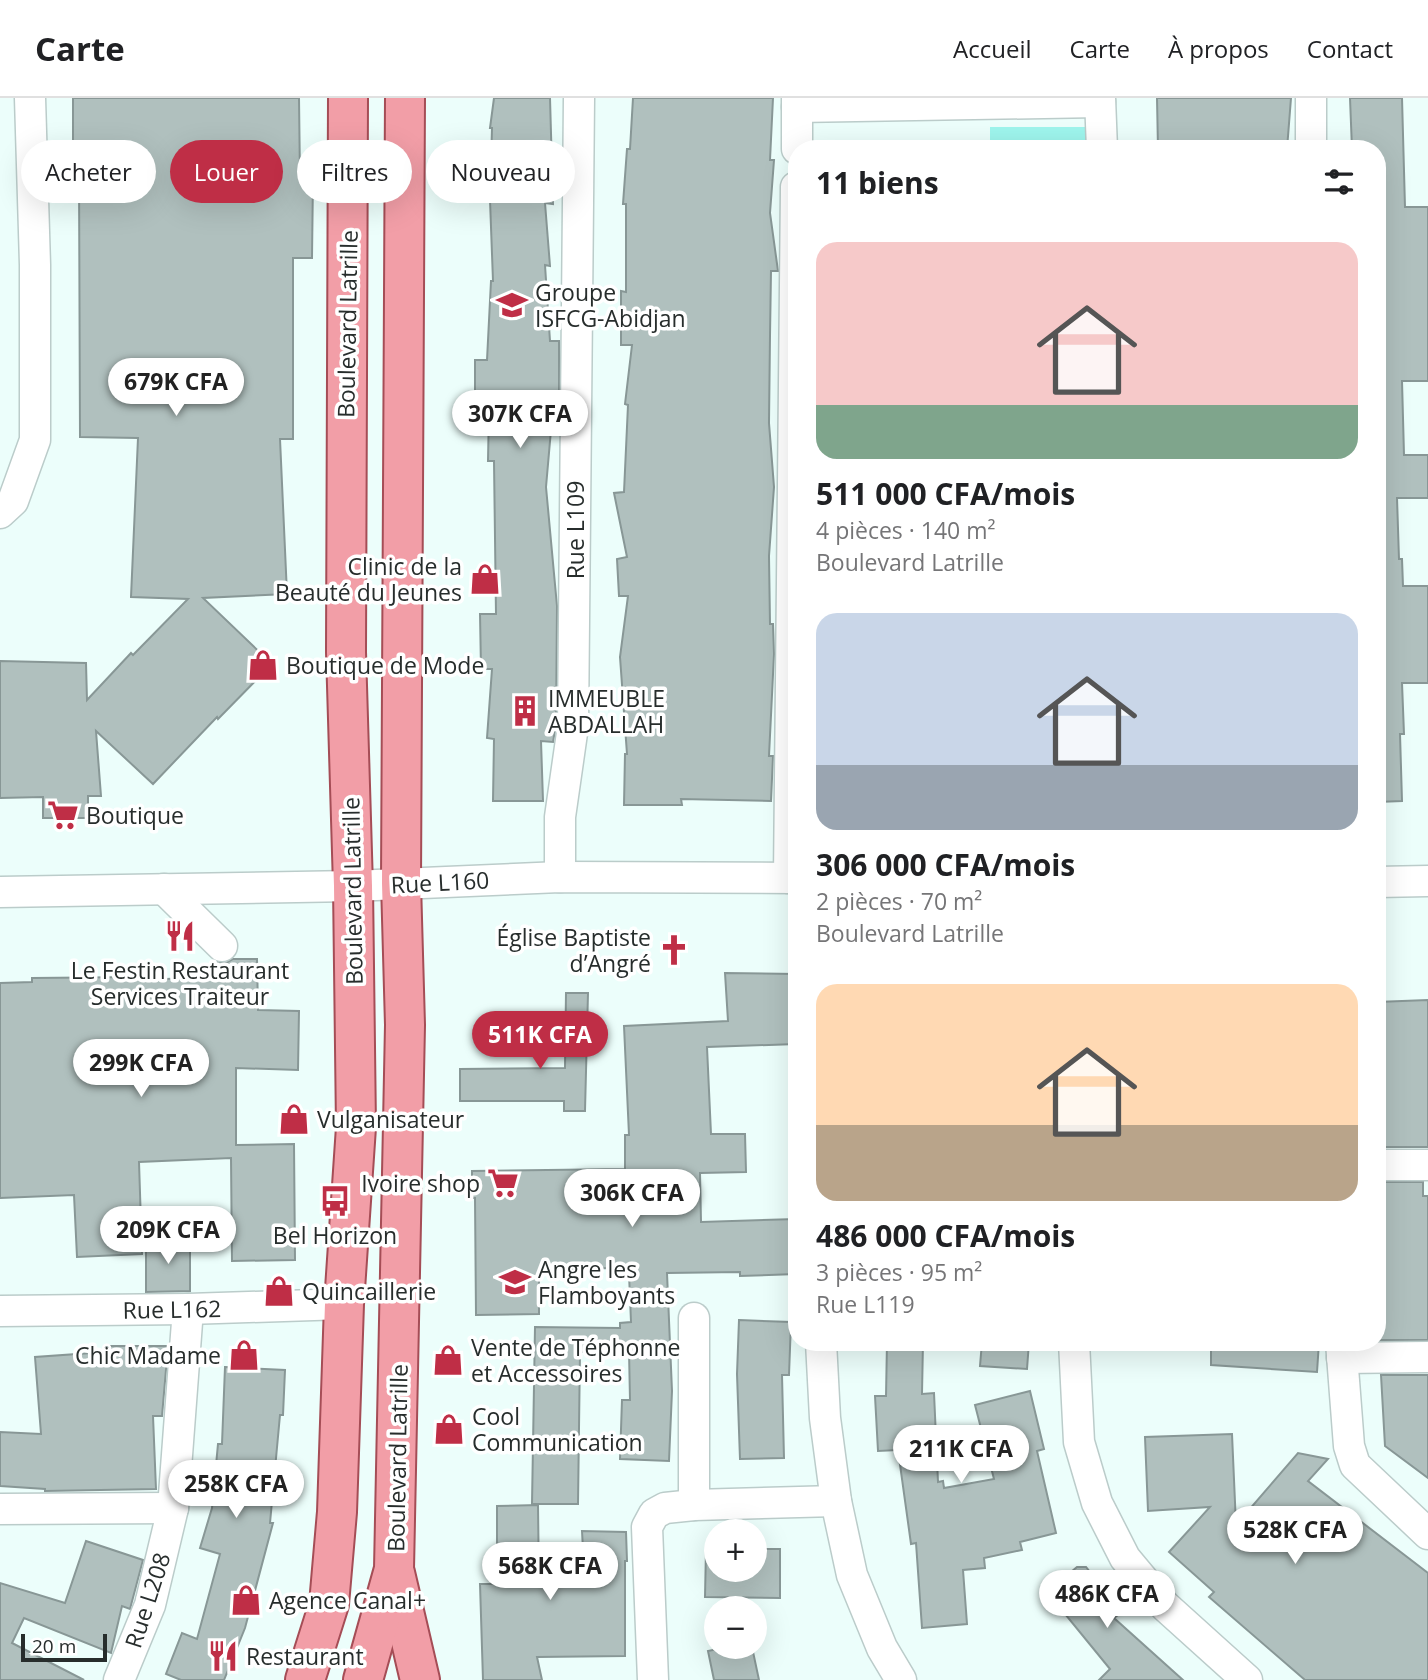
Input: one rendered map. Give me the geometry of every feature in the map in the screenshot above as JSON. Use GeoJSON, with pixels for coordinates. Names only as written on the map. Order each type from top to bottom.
{"type":"FeatureCollection","features":[{"type":"Feature","properties":{"kind":"main road","name":"Boulevard Latrille"},"geometry":{"type":"LineString","coordinates":[[305,1680],[328,1604],[337,1512],[344,1304],[356,1127],[346,652],[348,98]]}},
{"type":"Feature","properties":{"kind":"main road","name":"Boulevard Latrille"},"geometry":{"type":"LineString","coordinates":[[363,1680],[394,1569],[405,1025],[401,883],[405,98]]}},
{"type":"Feature","properties":{"kind":"main road"},"geometry":{"type":"LineString","coordinates":[[394,1569],[420,1680]]}},
{"type":"Feature","properties":{"kind":"street"},"geometry":{"type":"LineString","coordinates":[[0,513],[13,501],[35,440],[35,265],[30,98]]}},
{"type":"Feature","properties":{"kind":"street","name":"Rue L109"},"geometry":{"type":"LineString","coordinates":[[561,877],[560,817],[573,712],[579,98]]}},
{"type":"Feature","properties":{"kind":"street"},"geometry":{"type":"LineString","coordinates":[[1311,98],[1311,140]]}},
{"type":"Feature","properties":{"kind":"street"},"geometry":{"type":"LineString","coordinates":[[797,140],[797,102],[1100,100],[1102,140]]}},
{"type":"Feature","properties":{"kind":"street","name":"Rue L160"},"geometry":{"type":"LineString","coordinates":[[0,892],[353,886],[561,877],[788,878]]}},
{"type":"Feature","properties":{"kind":"street"},"geometry":{"type":"LineString","coordinates":[[1386,882],[1428,881]]}},
{"type":"Feature","properties":{"kind":"street"},"geometry":{"type":"LineString","coordinates":[[164,888],[222,946]]}},
{"type":"Feature","properties":{"kind":"street"},"geometry":{"type":"LineString","coordinates":[[1386,1165],[1428,1165]]}},
{"type":"Feature","properties":{"kind":"street","name":"Rue L162"},"geometry":{"type":"LineString","coordinates":[[0,1311],[344,1304]]}},
{"type":"Feature","properties":{"kind":"street","name":"Rue L208"},"geometry":{"type":"LineString","coordinates":[[119,1680],[150,1605],[173,1508],[188,1309]]}},
{"type":"Feature","properties":{"kind":"street"},"geometry":{"type":"LineString","coordinates":[[694,1318],[694,1505]]}},
{"type":"Feature","properties":{"kind":"street"},"geometry":{"type":"LineString","coordinates":[[821,1351],[825,1418],[836,1501],[852,1575],[882,1648],[901,1680]]}},
{"type":"Feature","properties":{"kind":"street"},"geometry":{"type":"LineString","coordinates":[[1074,1351],[1079,1442],[1097,1503],[1125,1558],[1165,1606],[1242,1678]]}},
{"type":"Feature","properties":{"kind":"street"},"geometry":{"type":"LineString","coordinates":[[1341,1351],[1349,1446],[1355,1465],[1428,1534]]}},
{"type":"Feature","properties":{"kind":"street"},"geometry":{"type":"LineString","coordinates":[[1353,1351],[1428,1357]]}},
{"type":"Feature","properties":{"kind":"street"},"geometry":{"type":"LineString","coordinates":[[653,1680],[648,1527],[654,1514],[664,1508],[694,1505],[836,1501]]}},
{"type":"Feature","properties":{"kind":"street"},"geometry":{"type":"LineString","coordinates":[[0,1509],[173,1508]]}},
{"type":"Feature","properties":{"kind":"shaded area"},"geometry":{"type":"Polygon","coordinates":[[[990,127],[1087,127],[1087,140],[990,140],[990,127]]]}},
{"type":"Feature","properties":{"kind":"building"},"geometry":{"type":"Polygon","coordinates":[[[73,98],[299,98],[297,203],[313,203],[312,258],[293,258],[293,439],[280,439],[287,594],[203,598],[272,664],[153,784],[96,731],[101,796],[88,796],[88,818],[43,818],[43,797],[0,798],[0,661],[86,663],[87,700],[131,653],[133,655],[188,599],[131,597],[138,438],[80,437],[79,203],[156,203],[156,140],[73,140],[73,98]]]}},
{"type":"Feature","properties":{"kind":"building"},"geometry":{"type":"Polygon","coordinates":[[[494,98],[550,98],[551,140],[492,140],[490,128],[494,98]]]}},
{"type":"Feature","properties":{"kind":"building"},"geometry":{"type":"Polygon","coordinates":[[[633,98],[773,98],[770,160],[774,160],[770,213],[778,271],[771,271],[770,336],[769,423],[774,487],[769,556],[770,624],[773,624],[774,654],[769,756],[773,756],[771,801],[681,799],[682,805],[624,805],[627,754],[620,657],[628,596],[619,596],[617,559],[627,557],[614,493],[624,492],[628,405],[625,404],[632,345],[621,345],[621,291],[626,292],[626,204],[623,204],[633,98]]]}},
{"type":"Feature","properties":{"kind":"building"},"geometry":{"type":"Polygon","coordinates":[[[1157,98],[1291,98],[1288,140],[1158,140],[1157,98]]]}},
{"type":"Feature","properties":{"kind":"building"},"geometry":{"type":"Polygon","coordinates":[[[1350,98],[1402,98],[1405,207],[1428,207],[1428,381],[1402,381],[1404,455],[1428,455],[1428,498],[1397,498],[1399,559],[1402,559],[1403,586],[1428,586],[1428,683],[1402,683],[1402,801],[1386,802],[1386,140],[1352,140],[1350,98]]]}},
{"type":"Feature","properties":{"kind":"building"},"geometry":{"type":"Polygon","coordinates":[[[490,203],[545,203],[550,266],[545,265],[550,341],[559,341],[559,407],[553,407],[546,487],[557,606],[556,725],[553,742],[541,741],[543,801],[493,801],[494,739],[487,738],[492,669],[481,669],[480,614],[496,614],[494,461],[488,461],[489,408],[475,408],[475,360],[487,360],[493,281],[490,203]]]}},
{"type":"Feature","properties":{"kind":"building"},"geometry":{"type":"Polygon","coordinates":[[[233,959],[257,959],[258,1010],[299,1011],[298,1070],[236,1068],[236,1145],[294,1144],[295,1260],[232,1261],[231,1158],[139,1162],[142,1254],[77,1257],[74,1195],[0,1198],[0,983],[32,982],[32,978],[140,977],[140,980],[215,977],[215,961],[226,963],[233,959]]]}},
{"type":"Feature","properties":{"kind":"building"},"geometry":{"type":"Polygon","coordinates":[[[725,973],[788,974],[788,1044],[707,1047],[711,1134],[745,1134],[746,1172],[700,1173],[701,1222],[788,1219],[788,1274],[740,1276],[740,1272],[667,1273],[672,1391],[669,1461],[620,1459],[622,1400],[630,1400],[629,1351],[580,1352],[578,1504],[532,1504],[535,1327],[620,1328],[620,1323],[631,1322],[629,1274],[616,1274],[616,1268],[539,1269],[539,1314],[476,1315],[475,1198],[472,1198],[472,1171],[625,1169],[625,1135],[629,1135],[624,1026],[728,1021],[725,973]]]}},
{"type":"Feature","properties":{"kind":"building"},"geometry":{"type":"Polygon","coordinates":[[[566,993],[588,993],[585,1111],[564,1111],[564,1101],[460,1101],[460,1069],[565,1068],[566,993]]]}},
{"type":"Feature","properties":{"kind":"building"},"geometry":{"type":"Polygon","coordinates":[[[1428,1000],[1428,1147],[1386,1147],[1386,1002],[1428,1000]]]}},
{"type":"Feature","properties":{"kind":"building"},"geometry":{"type":"Polygon","coordinates":[[[1386,1182],[1423,1182],[1423,1196],[1428,1196],[1428,1340],[1386,1340],[1386,1182]]]}},
{"type":"Feature","properties":{"kind":"building"},"geometry":{"type":"Polygon","coordinates":[[[190,1241],[190,1291],[146,1292],[146,1242],[190,1241]]]}},
{"type":"Feature","properties":{"kind":"building"},"geometry":{"type":"Polygon","coordinates":[[[739,1320],[788,1322],[789,1375],[782,1375],[784,1458],[740,1459],[737,1374],[739,1320]]]}},
{"type":"Feature","properties":{"kind":"building"},"geometry":{"type":"Polygon","coordinates":[[[105,1346],[168,1346],[162,1416],[153,1416],[156,1489],[45,1491],[0,1486],[0,1432],[41,1434],[35,1357],[105,1352],[105,1346]]]}},
{"type":"Feature","properties":{"kind":"building"},"geometry":{"type":"Polygon","coordinates":[[[887,1351],[923,1351],[922,1394],[934,1393],[938,1482],[943,1481],[944,1488],[994,1479],[975,1405],[1030,1391],[1044,1449],[1037,1451],[1056,1533],[1020,1542],[1022,1550],[984,1558],[985,1568],[963,1570],[967,1624],[922,1628],[916,1543],[911,1544],[898,1450],[878,1451],[875,1396],[886,1396],[887,1351]]]}},
{"type":"Feature","properties":{"kind":"building"},"geometry":{"type":"Polygon","coordinates":[[[981,1351],[1028,1351],[1027,1369],[980,1366],[981,1351]]]}},
{"type":"Feature","properties":{"kind":"building"},"geometry":{"type":"Polygon","coordinates":[[[1211,1351],[1318,1351],[1317,1372],[1211,1365],[1211,1351]]]}},
{"type":"Feature","properties":{"kind":"building"},"geometry":{"type":"Polygon","coordinates":[[[225,1367],[285,1370],[283,1415],[280,1415],[270,1523],[273,1523],[245,1628],[224,1680],[181,1680],[166,1674],[182,1633],[197,1639],[220,1554],[200,1548],[212,1508],[218,1444],[222,1444],[225,1367]]]}},
{"type":"Feature","properties":{"kind":"building"},"geometry":{"type":"Polygon","coordinates":[[[1381,1375],[1428,1375],[1428,1478],[1385,1446],[1381,1375]]]}},
{"type":"Feature","properties":{"kind":"building"},"geometry":{"type":"Polygon","coordinates":[[[1232,1434],[1236,1525],[1298,1453],[1328,1459],[1308,1481],[1428,1573],[1428,1680],[1305,1680],[1209,1597],[1214,1592],[1169,1552],[1210,1507],[1148,1511],[1145,1437],[1232,1434]]]}},
{"type":"Feature","properties":{"kind":"building"},"geometry":{"type":"Polygon","coordinates":[[[538,1505],[539,1586],[585,1586],[582,1531],[626,1532],[625,1656],[537,1657],[542,1680],[483,1680],[480,1584],[497,1584],[497,1506],[538,1505]]]}},
{"type":"Feature","properties":{"kind":"building"},"geometry":{"type":"Polygon","coordinates":[[[86,1541],[143,1560],[130,1609],[122,1606],[111,1653],[24,1618],[12,1643],[84,1680],[0,1680],[0,1583],[65,1603],[86,1541]]]}},
{"type":"Feature","properties":{"kind":"building"},"geometry":{"type":"Polygon","coordinates":[[[767,1549],[780,1549],[780,1598],[705,1596],[705,1582],[767,1582],[767,1549]]]}},
{"type":"Feature","properties":{"kind":"building"},"geometry":{"type":"Polygon","coordinates":[[[1077,1567],[1086,1567],[1122,1612],[1114,1618],[1183,1680],[1099,1680],[1110,1669],[1047,1592],[1077,1567]]]}},
{"type":"Feature","properties":{"kind":"building"},"geometry":{"type":"Polygon","coordinates":[[[710,1659],[755,1659],[759,1680],[714,1680],[710,1659]]]}},
{"type":"Feature","properties":{"kind":"place","name":"Groupe ISFCG-Abidjan"},"geometry":{"type":"Point","coordinates":[512,305]}},
{"type":"Feature","properties":{"kind":"place","name":"Clinic de la Beauté du Jeunes"},"geometry":{"type":"Point","coordinates":[485,579]}},
{"type":"Feature","properties":{"kind":"place","name":"Boutique de Mode"},"geometry":{"type":"Point","coordinates":[263,665]}},
{"type":"Feature","properties":{"kind":"place","name":"IMMEUBLE ABDALLAH"},"geometry":{"type":"Point","coordinates":[525,711]}},
{"type":"Feature","properties":{"kind":"place","name":"Boutique"},"geometry":{"type":"Point","coordinates":[63,815]}},
{"type":"Feature","properties":{"kind":"place","name":"Le Festin Restaurant Services Traiteur"},"geometry":{"type":"Point","coordinates":[180,936]}},
{"type":"Feature","properties":{"kind":"place","name":"Église Baptiste d’Angré"},"geometry":{"type":"Point","coordinates":[674,950]}},
{"type":"Feature","properties":{"kind":"place","name":"Vulganisateur"},"geometry":{"type":"Point","coordinates":[294,1119]}},
{"type":"Feature","properties":{"kind":"place","name":"Ivoire shop"},"geometry":{"type":"Point","coordinates":[503,1183]}},
{"type":"Feature","properties":{"kind":"place","name":"Bel Horizon"},"geometry":{"type":"Point","coordinates":[335,1201]}},
{"type":"Feature","properties":{"kind":"place","name":"Angre les Flamboyants"},"geometry":{"type":"Point","coordinates":[515,1282]}},
{"type":"Feature","properties":{"kind":"place","name":"Quincaillerie"},"geometry":{"type":"Point","coordinates":[279,1291]}},
{"type":"Feature","properties":{"kind":"place","name":"Chic Madame"},"geometry":{"type":"Point","coordinates":[244,1355]}},
{"type":"Feature","properties":{"kind":"place","name":"Vente de Téphonne et Accessoires"},"geometry":{"type":"Point","coordinates":[448,1360]}},
{"type":"Feature","properties":{"kind":"place","name":"Cool Communication"},"geometry":{"type":"Point","coordinates":[449,1429]}},
{"type":"Feature","properties":{"kind":"place","name":"Agence Canal+"},"geometry":{"type":"Point","coordinates":[246,1600]}},
{"type":"Feature","properties":{"kind":"place","name":"Restaurant"},"geometry":{"type":"Point","coordinates":[223,1656]}}]}
